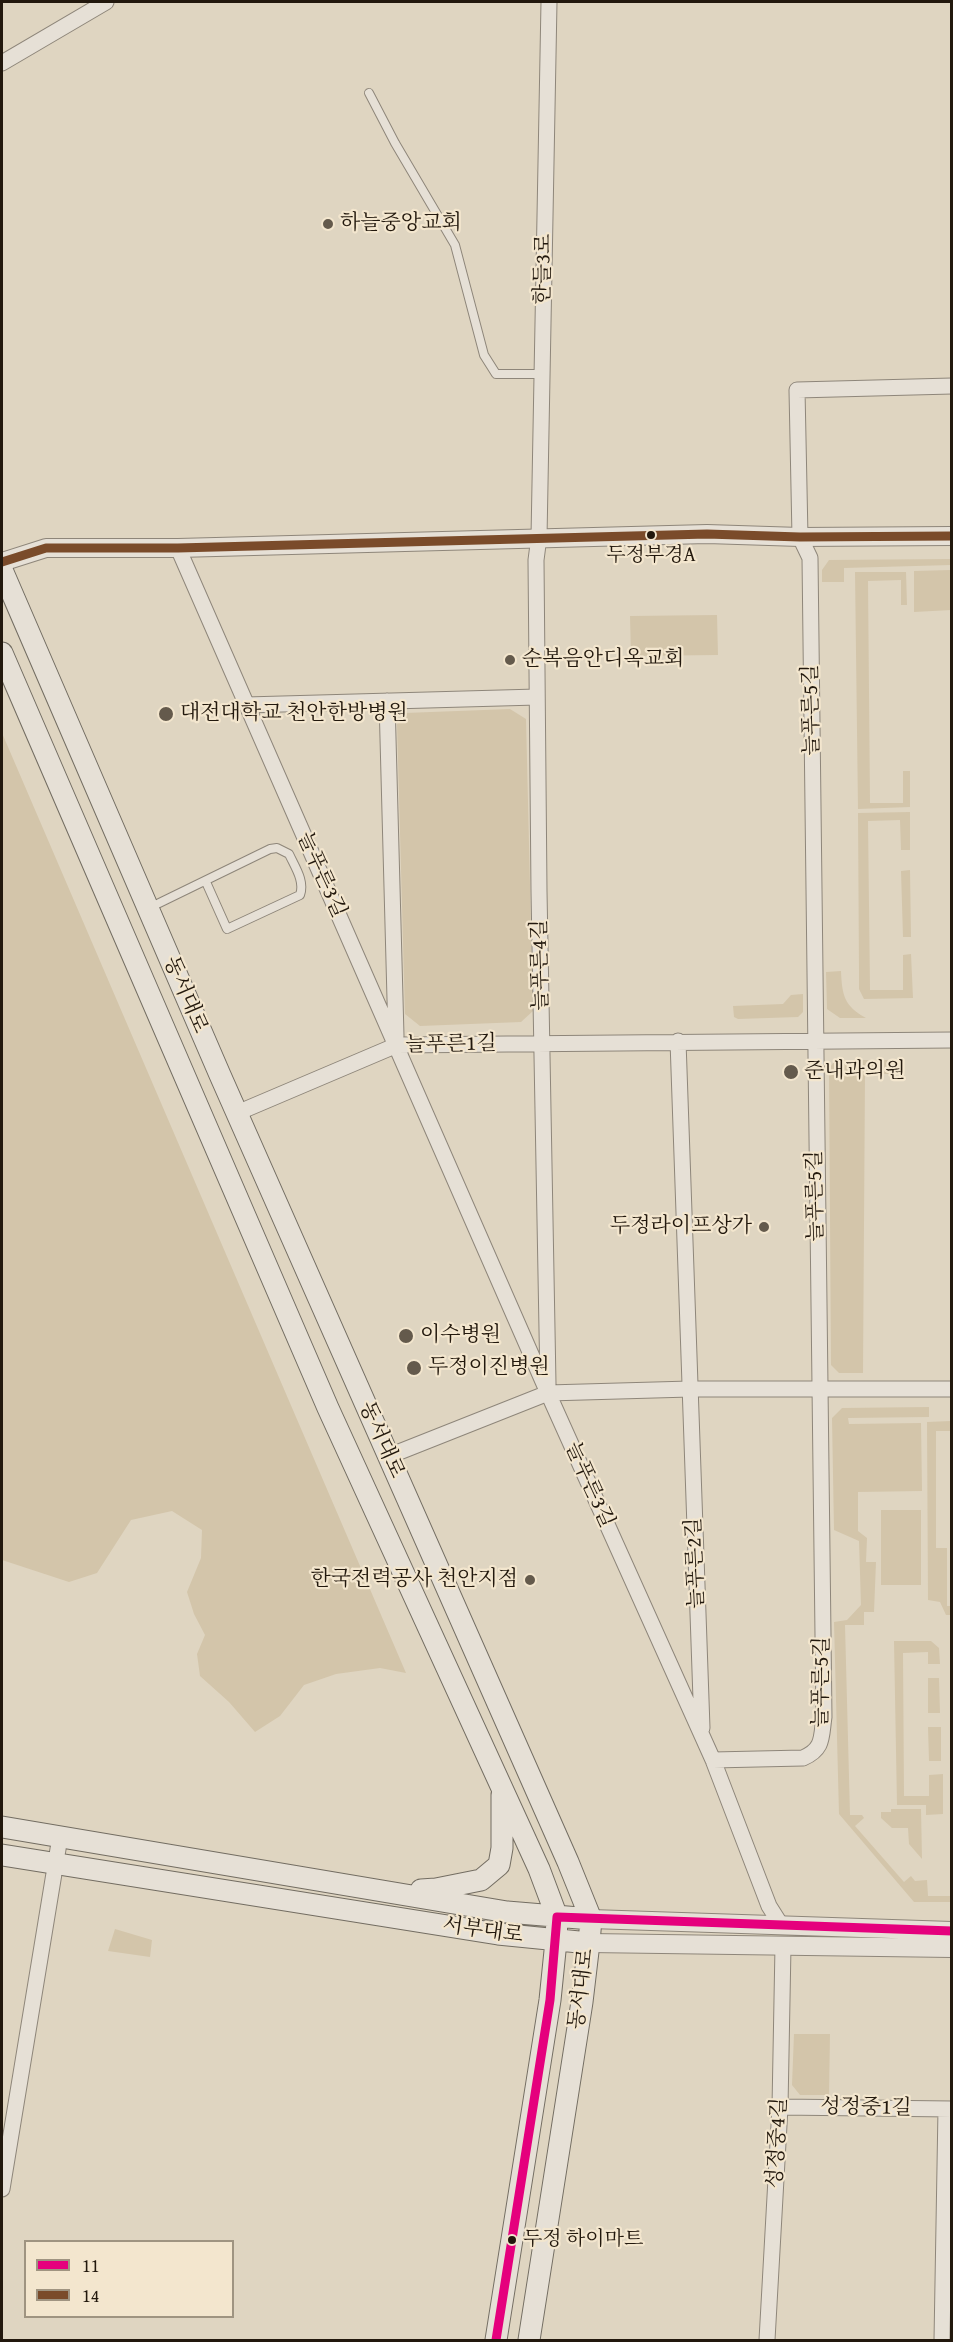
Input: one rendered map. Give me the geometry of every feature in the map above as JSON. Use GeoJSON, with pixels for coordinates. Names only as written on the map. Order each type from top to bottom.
{"type":"FeatureCollection","features":[{"type":"Feature","properties":{"kind":"main road","name":"동서대로"},"geometry":{"type":"LineString","coordinates":[[2,570],[237,1113],[568,1862],[591,1919],[582,2002],[529,2340]]}},
{"type":"Feature","properties":{"kind":"main road","name":"동서대로"},"geometry":{"type":"LineString","coordinates":[[2,653],[314,1376],[539,1869],[557,1917],[550,2000],[496,2340]]}},
{"type":"Feature","properties":{"kind":"main road"},"geometry":{"type":"LineString","coordinates":[[377,1891],[436,1889],[481,1880],[499,1865],[502,1848],[502,1789]]}},
{"type":"Feature","properties":{"kind":"main road","name":"서부대로"},"geometry":{"type":"LineString","coordinates":[[2,1827],[507,1912],[591,1919]]}},
{"type":"Feature","properties":{"kind":"main road","name":"서부대로"},"geometry":{"type":"LineString","coordinates":[[2,1855],[498,1934],[589,1943]]}},
{"type":"Feature","properties":{"kind":"street"},"geometry":{"type":"LineString","coordinates":[[2,63],[106,2]]}},
{"type":"Feature","properties":{"kind":"street","name":"한들3로"},"geometry":{"type":"LineString","coordinates":[[539,537],[549,2]]}},
{"type":"Feature","properties":{"kind":"street","name":"늘푸른5길"},"geometry":{"type":"LineString","coordinates":[[712,1760],[803,1758],[814,1753],[820,1745],[824,1717],[810,558],[801,537],[797,390],[951,386]]}},
{"type":"Feature","properties":{"kind":"street"},"geometry":{"type":"LineString","coordinates":[[2,562],[46,548],[178,548],[707,534],[801,537],[951,536]]}},
{"type":"Feature","properties":{"kind":"street","name":"늘푸른4길"},"geometry":{"type":"LineString","coordinates":[[539,537],[536,560],[537,697],[548,1393]]}},
{"type":"Feature","properties":{"kind":"street","name":"늘푸른3길"},"geometry":{"type":"LineString","coordinates":[[178,548],[548,1393],[702,1737],[769,1906],[781,1925]]}},
{"type":"Feature","properties":{"kind":"street"},"geometry":{"type":"LineString","coordinates":[[246,705],[537,697]]}},
{"type":"Feature","properties":{"kind":"street","name":"늘푸른3길"},"geometry":{"type":"LineString","coordinates":[[387,701],[397,1045]]}},
{"type":"Feature","properties":{"kind":"street","name":"늘푸른1길"},"geometry":{"type":"LineString","coordinates":[[237,1113],[397,1045],[951,1040]]}},
{"type":"Feature","properties":{"kind":"street"},"geometry":{"type":"LineString","coordinates":[[678,1041],[690,1389]]}},
{"type":"Feature","properties":{"kind":"street"},"geometry":{"type":"LineString","coordinates":[[389,1456],[548,1393],[690,1389],[951,1389]]}},
{"type":"Feature","properties":{"kind":"street","name":"늘푸른2길"},"geometry":{"type":"LineString","coordinates":[[690,1389],[702,1737]]}},
{"type":"Feature","properties":{"kind":"street"},"geometry":{"type":"LineString","coordinates":[[2,2189],[60,1837]]}},
{"type":"Feature","properties":{"kind":"street","name":"서부대로"},"geometry":{"type":"LineString","coordinates":[[591,1919],[951,1931]]}},
{"type":"Feature","properties":{"kind":"street","name":"서부대로"},"geometry":{"type":"LineString","coordinates":[[589,1943],[951,1948]]}},
{"type":"Feature","properties":{"kind":"street","name":"성정중4길"},"geometry":{"type":"LineString","coordinates":[[767,2340],[780,2107],[783,1946]]}},
{"type":"Feature","properties":{"kind":"street","name":"성정중1길"},"geometry":{"type":"LineString","coordinates":[[780,2107],[949,2109]]}},
{"type":"Feature","properties":{"kind":"street"},"geometry":{"type":"LineString","coordinates":[[942,2340],[949,2109]]}},
{"type":"Feature","properties":{"kind":"lane"},"geometry":{"type":"LineString","coordinates":[[369,93],[395,143],[455,245],[484,355],[496,374],[541,374]]}},
{"type":"Feature","properties":{"kind":"lane"},"geometry":{"type":"LineString","coordinates":[[148,909],[270,849],[278,848],[289,854],[301,881],[300,895],[227,930],[206,882]]}},
{"type":"Feature","properties":{"kind":"shaded area"},"geometry":{"type":"Polygon","coordinates":[[[951,559],[951,565],[844,568],[844,582],[822,582],[822,570],[829,560],[951,559]]]}},
{"type":"Feature","properties":{"kind":"shaded area"},"geometry":{"type":"Polygon","coordinates":[[[951,570],[951,610],[914,612],[914,571],[951,570]]]}},
{"type":"Feature","properties":{"kind":"shaded area"},"geometry":{"type":"Polygon","coordinates":[[[855,572],[906,572],[907,605],[901,605],[901,580],[868,581],[870,803],[903,803],[903,771],[910,771],[910,807],[858,809],[855,572]]]}},
{"type":"Feature","properties":{"kind":"shaded area"},"geometry":{"type":"Polygon","coordinates":[[[717,615],[718,655],[631,656],[630,616],[717,615]]]}},
{"type":"Feature","properties":{"kind":"shaded area"},"geometry":{"type":"Polygon","coordinates":[[[510,709],[526,719],[533,1011],[521,1022],[420,1026],[405,1014],[397,724],[405,713],[510,709]]]}},
{"type":"Feature","properties":{"kind":"shaded area"},"geometry":{"type":"Polygon","coordinates":[[[2,733],[406,1673],[380,1668],[336,1674],[304,1685],[280,1716],[255,1732],[229,1702],[200,1676],[197,1654],[205,1635],[194,1614],[187,1592],[201,1558],[202,1530],[172,1511],[131,1520],[97,1573],[69,1582],[2,1560],[2,733]]]}},
{"type":"Feature","properties":{"kind":"shaded area"},"geometry":{"type":"Polygon","coordinates":[[[910,812],[910,850],[901,850],[900,820],[868,821],[870,990],[903,990],[903,955],[911,954],[913,998],[864,999],[859,989],[858,813],[910,812]]]}},
{"type":"Feature","properties":{"kind":"shaded area"},"geometry":{"type":"Polygon","coordinates":[[[910,870],[911,937],[903,937],[901,871],[910,870]]]}},
{"type":"Feature","properties":{"kind":"shaded area"},"geometry":{"type":"Polygon","coordinates":[[[841,971],[842,987],[846,999],[853,1009],[866,1018],[840,1018],[827,1009],[826,972],[841,971]]]}},
{"type":"Feature","properties":{"kind":"shaded area"},"geometry":{"type":"Polygon","coordinates":[[[803,994],[803,1012],[798,1017],[738,1019],[734,1017],[733,1006],[783,1004],[791,995],[803,994]]]}},
{"type":"Feature","properties":{"kind":"shaded area"},"geometry":{"type":"Polygon","coordinates":[[[835,1060],[899,1060],[899,1074],[865,1074],[863,1373],[839,1373],[831,1365],[829,1069],[835,1060]]]}},
{"type":"Feature","properties":{"kind":"shaded area"},"geometry":{"type":"Polygon","coordinates":[[[929,1407],[929,1417],[848,1418],[849,1424],[921,1423],[922,1491],[858,1492],[858,1531],[867,1538],[866,1562],[876,1562],[874,1612],[864,1612],[864,1625],[845,1625],[850,1815],[862,1815],[864,1818],[855,1826],[904,1882],[911,1876],[915,1881],[927,1880],[928,1896],[951,1896],[951,1902],[914,1902],[839,1814],[834,1622],[847,1620],[861,1605],[859,1541],[834,1530],[832,1418],[842,1408],[929,1407]]]}},
{"type":"Feature","properties":{"kind":"shaded area"},"geometry":{"type":"Polygon","coordinates":[[[951,1421],[951,1431],[936,1431],[936,1548],[947,1548],[947,1606],[951,1606],[952,1615],[946,1615],[940,1602],[928,1600],[927,1422],[951,1421]]]}},
{"type":"Feature","properties":{"kind":"shaded area"},"geometry":{"type":"Polygon","coordinates":[[[881,1510],[921,1510],[921,1585],[881,1585],[881,1510]]]}},
{"type":"Feature","properties":{"kind":"shaded area"},"geometry":{"type":"Polygon","coordinates":[[[894,1641],[931,1641],[939,1648],[940,1664],[928,1664],[928,1652],[903,1653],[904,1796],[929,1796],[929,1775],[943,1774],[943,1814],[926,1815],[926,1805],[897,1805],[894,1641]]]}},
{"type":"Feature","properties":{"kind":"shaded area"},"geometry":{"type":"Polygon","coordinates":[[[928,1678],[939,1678],[940,1713],[928,1713],[928,1678]]]}},
{"type":"Feature","properties":{"kind":"shaded area"},"geometry":{"type":"Polygon","coordinates":[[[928,1727],[941,1727],[941,1761],[929,1761],[928,1727]]]}},
{"type":"Feature","properties":{"kind":"shaded area"},"geometry":{"type":"Polygon","coordinates":[[[891,1809],[921,1809],[922,1859],[909,1844],[908,1828],[892,1828],[881,1818],[881,1812],[891,1812],[891,1809]]]}},
{"type":"Feature","properties":{"kind":"shaded area"},"geometry":{"type":"Polygon","coordinates":[[[115,1929],[152,1940],[150,1957],[108,1951],[115,1929]]]}},
{"type":"Feature","properties":{"kind":"shaded area"},"geometry":{"type":"Polygon","coordinates":[[[794,2034],[830,2034],[829,2095],[800,2095],[792,2085],[794,2034]]]}},
{"type":"Feature","properties":{"kind":"transit line","name":"14"},"geometry":{"type":"LineString","coordinates":[[2,562],[46,548],[178,548],[707,534],[800,537],[952,536]]}},
{"type":"Feature","properties":{"kind":"transit line","name":"11"},"geometry":{"type":"LineString","coordinates":[[496,2340],[550,2000],[557,1917],[952,1931]]}},
{"type":"Feature","properties":{"kind":"place","name":"하늘중앙교회"},"geometry":{"type":"Point","coordinates":[328,224]}},
{"type":"Feature","properties":{"kind":"place","name":"두정부경A"},"geometry":{"type":"Point","coordinates":[651,535]}},
{"type":"Feature","properties":{"kind":"place","name":"순복음안디옥교회"},"geometry":{"type":"Point","coordinates":[510,660]}},
{"type":"Feature","properties":{"kind":"place","name":"대전대학교 천안한방병원"},"geometry":{"type":"Point","coordinates":[166,714]}},
{"type":"Feature","properties":{"kind":"place","name":"준내과의원"},"geometry":{"type":"Point","coordinates":[791,1072]}},
{"type":"Feature","properties":{"kind":"place","name":"두정라이프상가"},"geometry":{"type":"Point","coordinates":[764,1227]}},
{"type":"Feature","properties":{"kind":"place","name":"이수병원"},"geometry":{"type":"Point","coordinates":[406,1336]}},
{"type":"Feature","properties":{"kind":"place","name":"두정이진병원"},"geometry":{"type":"Point","coordinates":[414,1368]}},
{"type":"Feature","properties":{"kind":"place","name":"한국전력공사 천안지점"},"geometry":{"type":"Point","coordinates":[530,1580]}},
{"type":"Feature","properties":{"kind":"place","name":"두정 하이마트"},"geometry":{"type":"Point","coordinates":[512,2240]}}]}
